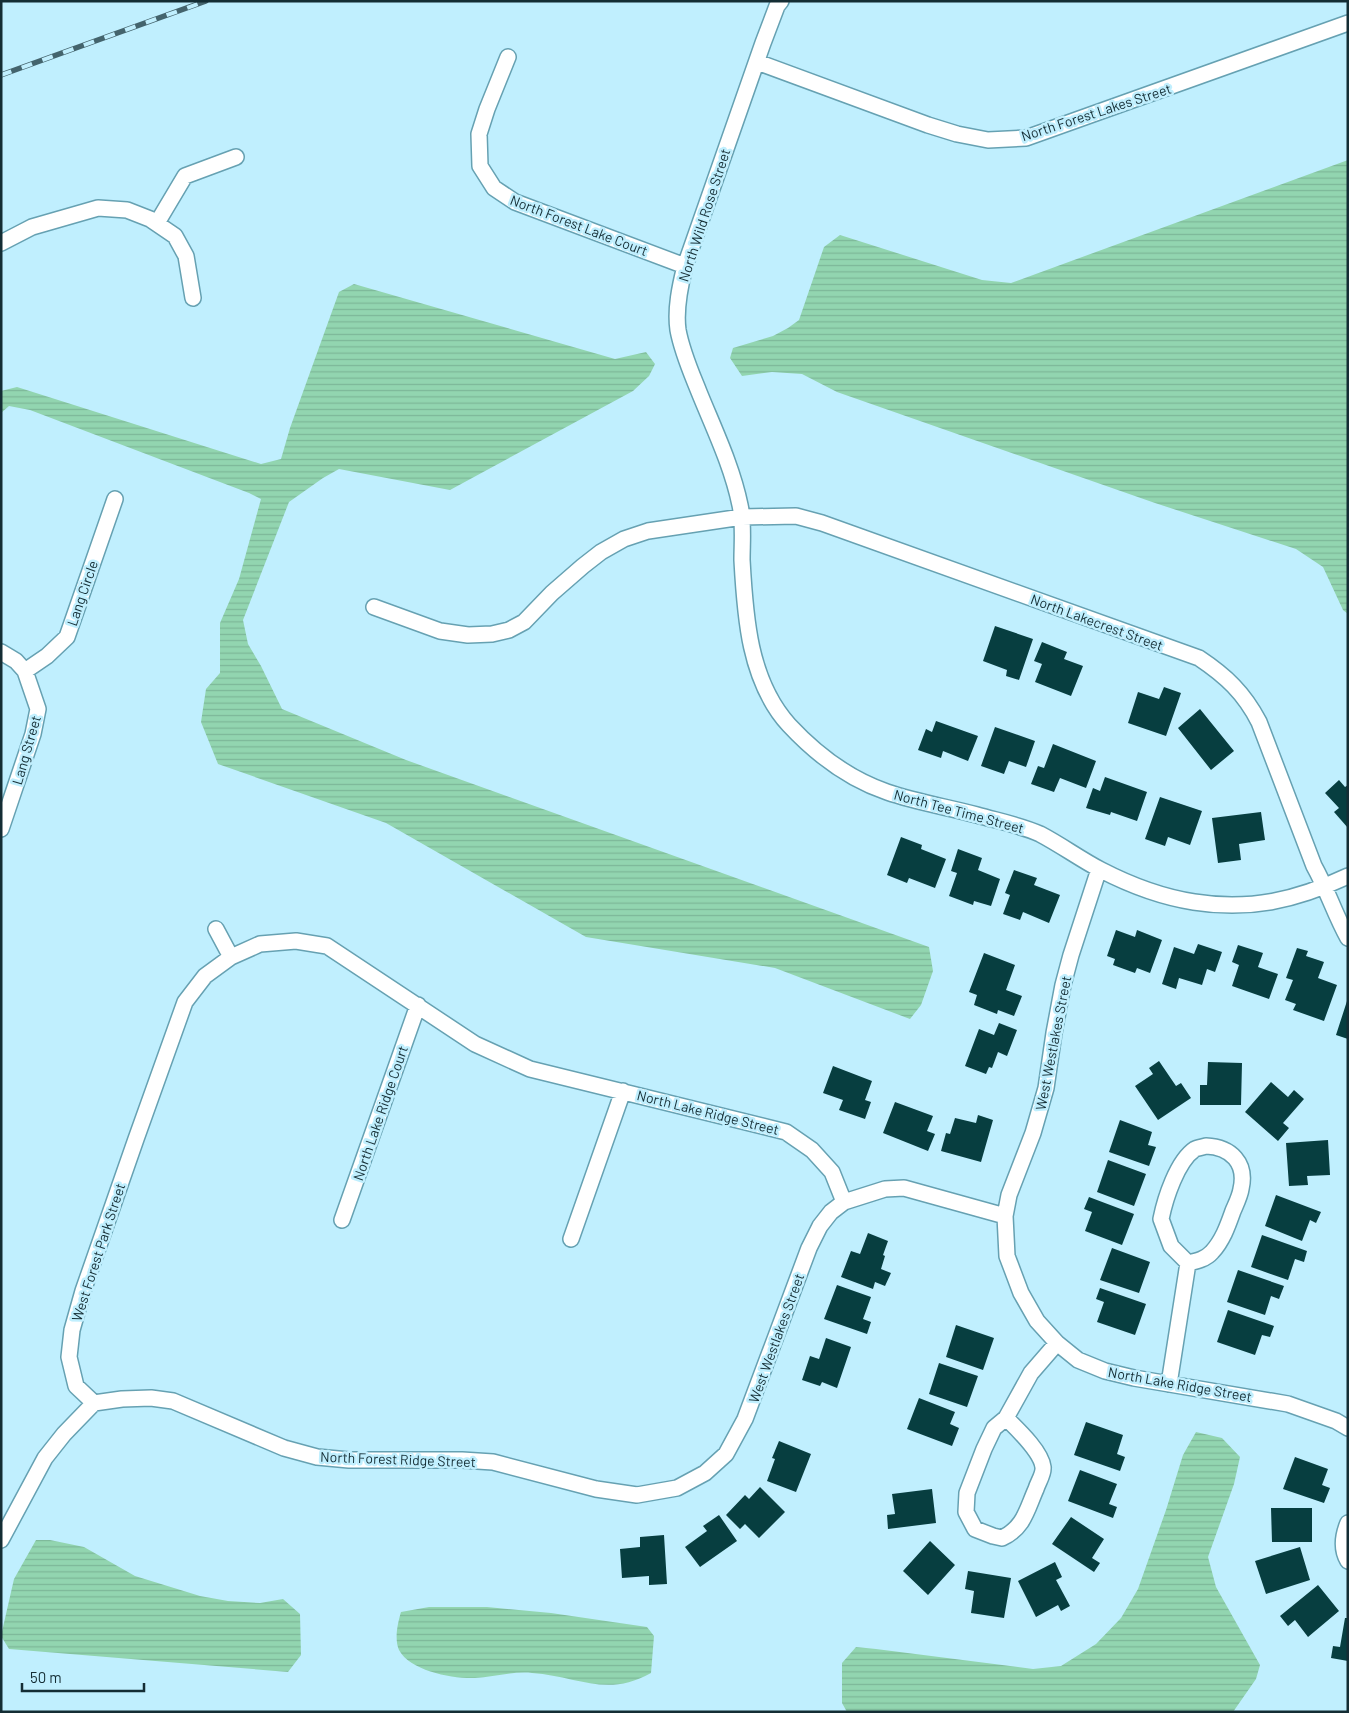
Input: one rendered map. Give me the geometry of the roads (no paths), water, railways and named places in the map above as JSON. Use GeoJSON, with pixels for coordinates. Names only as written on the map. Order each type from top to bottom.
{"type":"FeatureCollection","features":[{"type":"Feature","properties":{"kind":"street","name":"North Wild Rose Street"},"geometry":{"type":"LineString","coordinates":[[742,517],[732,474],[685,358],[678,328],[679,290],[685,266],[757,62],[774,14],[781,1]]}},
{"type":"Feature","properties":{"kind":"street","name":"North Forest Lakes Street"},"geometry":{"type":"LineString","coordinates":[[757,62],[957,134],[988,140],[1026,138],[1348,23]]}},
{"type":"Feature","properties":{"kind":"street","name":"North Forest Lake Court"},"geometry":{"type":"LineString","coordinates":[[508,57],[479,134],[480,166],[494,188],[515,202],[685,266]]}},
{"type":"Feature","properties":{"kind":"street"},"geometry":{"type":"LineString","coordinates":[[157,223],[185,176],[236,157]]}},
{"type":"Feature","properties":{"kind":"street"},"geometry":{"type":"LineString","coordinates":[[1,243],[32,227],[98,208],[127,210],[150,218],[175,236],[186,256],[192,298]]}},
{"type":"Feature","properties":{"kind":"street","name":"Lang Circle"},"geometry":{"type":"LineString","coordinates":[[25,671],[47,656],[67,637],[115,499]]}},
{"type":"Feature","properties":{"kind":"street","name":"North Lakecrest Street"},"geometry":{"type":"LineString","coordinates":[[374,607],[440,632],[492,634],[509,630],[524,622],[552,593],[601,552],[624,538],[648,531],[742,517],[796,516],[822,523],[1189,655],[1220,672],[1250,704],[1259,722],[1314,866],[1325,885],[1340,924],[1348,938]]}},
{"type":"Feature","properties":{"kind":"street","name":"North Tee Time Street"},"geometry":{"type":"LineString","coordinates":[[742,517],[745,610],[752,656],[770,698],[787,724],[819,754],[848,775],[887,792],[1007,823],[1038,834],[1099,869],[1167,896],[1196,902],[1240,906],[1270,903],[1294,897],[1348,876]]}},
{"type":"Feature","properties":{"kind":"street"},"geometry":{"type":"LineString","coordinates":[[1,652],[16,661],[25,671]]}},
{"type":"Feature","properties":{"kind":"street","name":"Lang Street"},"geometry":{"type":"LineString","coordinates":[[1,829],[34,734],[38,709],[25,671]]}},
{"type":"Feature","properties":{"kind":"street","name":"West Westlakes Street"},"geometry":{"type":"LineString","coordinates":[[1005,1216],[1009,1195],[1033,1133],[1046,1088],[1063,986],[1099,869]]}},
{"type":"Feature","properties":{"kind":"street"},"geometry":{"type":"LineString","coordinates":[[216,929],[231,957]]}},
{"type":"Feature","properties":{"kind":"street","name":"North Lake Ridge Street"},"geometry":{"type":"LineString","coordinates":[[231,957],[260,944],[296,941],[327,946],[475,1044],[509,1060],[530,1068],[786,1132],[812,1150],[832,1172],[844,1202]]}},
{"type":"Feature","properties":{"kind":"street","name":"West Forest Park Street"},"geometry":{"type":"LineString","coordinates":[[94,1403],[76,1386],[69,1357],[72,1330],[83,1291],[185,1002],[205,976],[231,957]]}},
{"type":"Feature","properties":{"kind":"street","name":"North Lake Ridge Court"},"geometry":{"type":"LineString","coordinates":[[342,1220],[418,1006]]}},
{"type":"Feature","properties":{"kind":"street"},"geometry":{"type":"LineString","coordinates":[[571,1240],[623,1091]]}},
{"type":"Feature","properties":{"kind":"street"},"geometry":{"type":"LineString","coordinates":[[1217,1146],[1229,1151],[1238,1162],[1242,1175],[1241,1189],[1221,1240],[1207,1256],[1188,1264],[1171,1246],[1165,1234],[1161,1219],[1163,1210],[1178,1169],[1185,1160],[1195,1149],[1217,1146]]}},
{"type":"Feature","properties":{"kind":"street"},"geometry":{"type":"LineString","coordinates":[[844,1202],[885,1189],[904,1188],[1005,1216]]}},
{"type":"Feature","properties":{"kind":"street","name":"West Westlakes Street"},"geometry":{"type":"LineString","coordinates":[[705,1473],[726,1454],[746,1420],[809,1248],[820,1226],[831,1212],[844,1202]]}},
{"type":"Feature","properties":{"kind":"street","name":"North Lake Ridge Street"},"geometry":{"type":"LineString","coordinates":[[1005,1216],[1007,1256],[1021,1293],[1037,1321],[1057,1343],[1078,1360],[1105,1371],[1134,1378],[1288,1404],[1336,1421],[1348,1428]]}},
{"type":"Feature","properties":{"kind":"street"},"geometry":{"type":"LineString","coordinates":[[1169,1384],[1188,1264]]}},
{"type":"Feature","properties":{"kind":"street"},"geometry":{"type":"LineString","coordinates":[[1006,1418],[1024,1436],[1038,1455],[1043,1467],[1026,1516],[1017,1529],[1002,1538],[976,1529],[966,1512],[967,1494],[994,1428],[1006,1418],[1031,1373],[1057,1343]]}},
{"type":"Feature","properties":{"kind":"street","name":"North Forest Ridge Street"},"geometry":{"type":"LineString","coordinates":[[94,1403],[122,1399],[151,1398],[173,1401],[284,1448],[317,1458],[493,1462],[596,1489],[637,1495],[677,1488],[705,1473]]}},
{"type":"Feature","properties":{"kind":"street"},"geometry":{"type":"LineString","coordinates":[[1,1540],[45,1458],[64,1434],[94,1403]]}},
{"type":"Feature","properties":{"kind":"street"},"geometry":{"type":"LineString","coordinates":[[1348,1523],[1343,1544],[1348,1561]]}},
{"type":"Feature","properties":{"kind":"railway"},"geometry":{"type":"LineString","coordinates":[[1,75],[206,1]]}}]}
